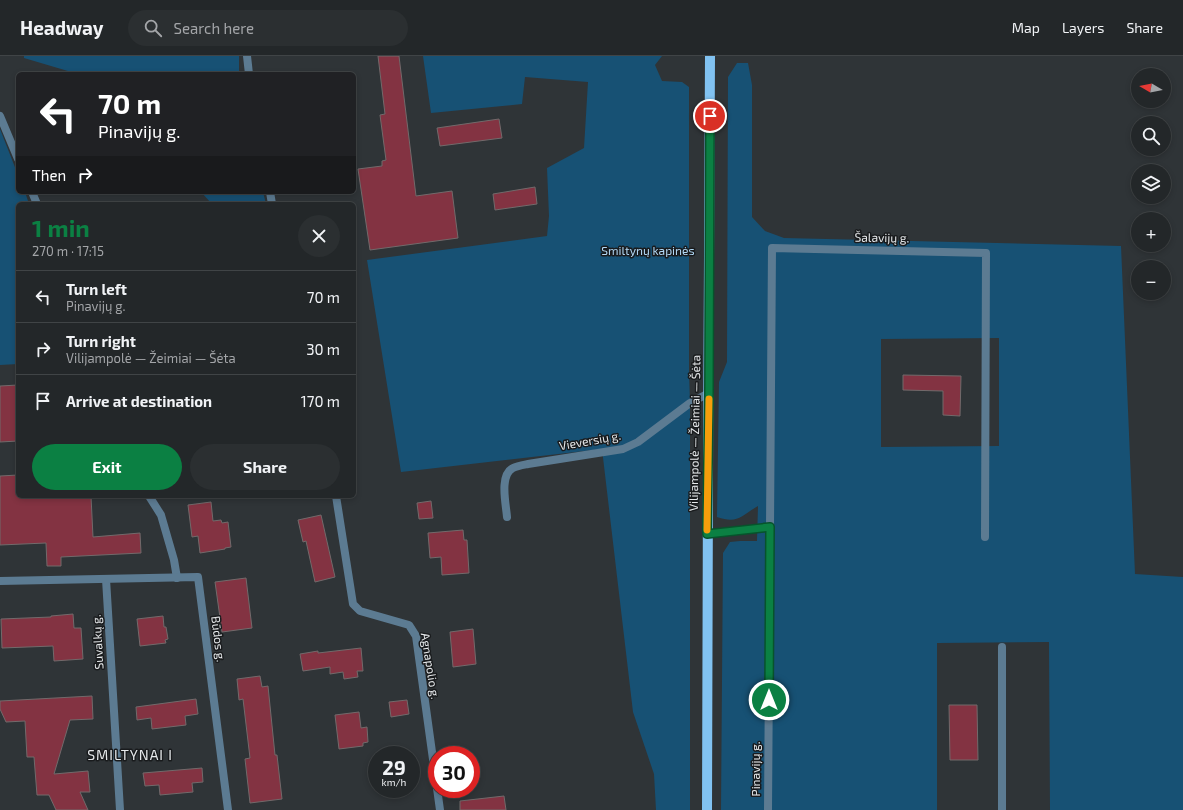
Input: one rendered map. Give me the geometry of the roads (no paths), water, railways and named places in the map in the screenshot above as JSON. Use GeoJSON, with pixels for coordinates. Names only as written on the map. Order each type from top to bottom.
{"type":"FeatureCollection","features":[{"type":"Feature","properties":{"kind":"main road","name":"Vilijampolė — Žeimiai — Šėta"},"geometry":{"type":"LineString","coordinates":[[706,810],[710,56]]}},
{"type":"Feature","properties":{"kind":"street"},"geometry":{"type":"LineString","coordinates":[[247,56],[249,72]]}},
{"type":"Feature","properties":{"kind":"street"},"geometry":{"type":"LineString","coordinates":[[0,116],[16,154]]}},
{"type":"Feature","properties":{"kind":"street","name":"Šalavijų g."},"geometry":{"type":"LineString","coordinates":[[770,527],[772,248],[986,252],[985,537]]}},
{"type":"Feature","properties":{"kind":"street","name":"Vieversių g."},"geometry":{"type":"LineString","coordinates":[[507,517],[504,484],[508,472],[513,468],[528,464],[623,449],[638,442],[690,403],[709,392]]}},
{"type":"Feature","properties":{"kind":"street"},"geometry":{"type":"LineString","coordinates":[[0,581],[177,578],[174,560],[161,515],[150,498]]}},
{"type":"Feature","properties":{"kind":"street","name":"Agnapolio g."},"geometry":{"type":"LineString","coordinates":[[336,498],[353,604],[360,611],[409,625],[416,636],[440,810]]}},
{"type":"Feature","properties":{"kind":"street"},"geometry":{"type":"LineString","coordinates":[[707,534],[770,527]]}},
{"type":"Feature","properties":{"kind":"street","name":"Pinavijų g."},"geometry":{"type":"LineString","coordinates":[[768,810],[770,527]]}},
{"type":"Feature","properties":{"kind":"street","name":"Būdos g."},"geometry":{"type":"LineString","coordinates":[[177,578],[198,577],[228,810]]}},
{"type":"Feature","properties":{"kind":"street","name":"Suvalkų g."},"geometry":{"type":"LineString","coordinates":[[106,579],[120,810]]}},
{"type":"Feature","properties":{"kind":"street"},"geometry":{"type":"LineString","coordinates":[[1002,647],[1002,810]]}},
{"type":"Feature","properties":{"kind":"district","name":"SMILTYNAI I"},"geometry":{"type":"Point","coordinates":[130,755]}},
{"type":"Feature","properties":{"kind":"park label","name":"Smiltynų kapinės"},"geometry":{"type":"Point","coordinates":[648,251]}}]}
